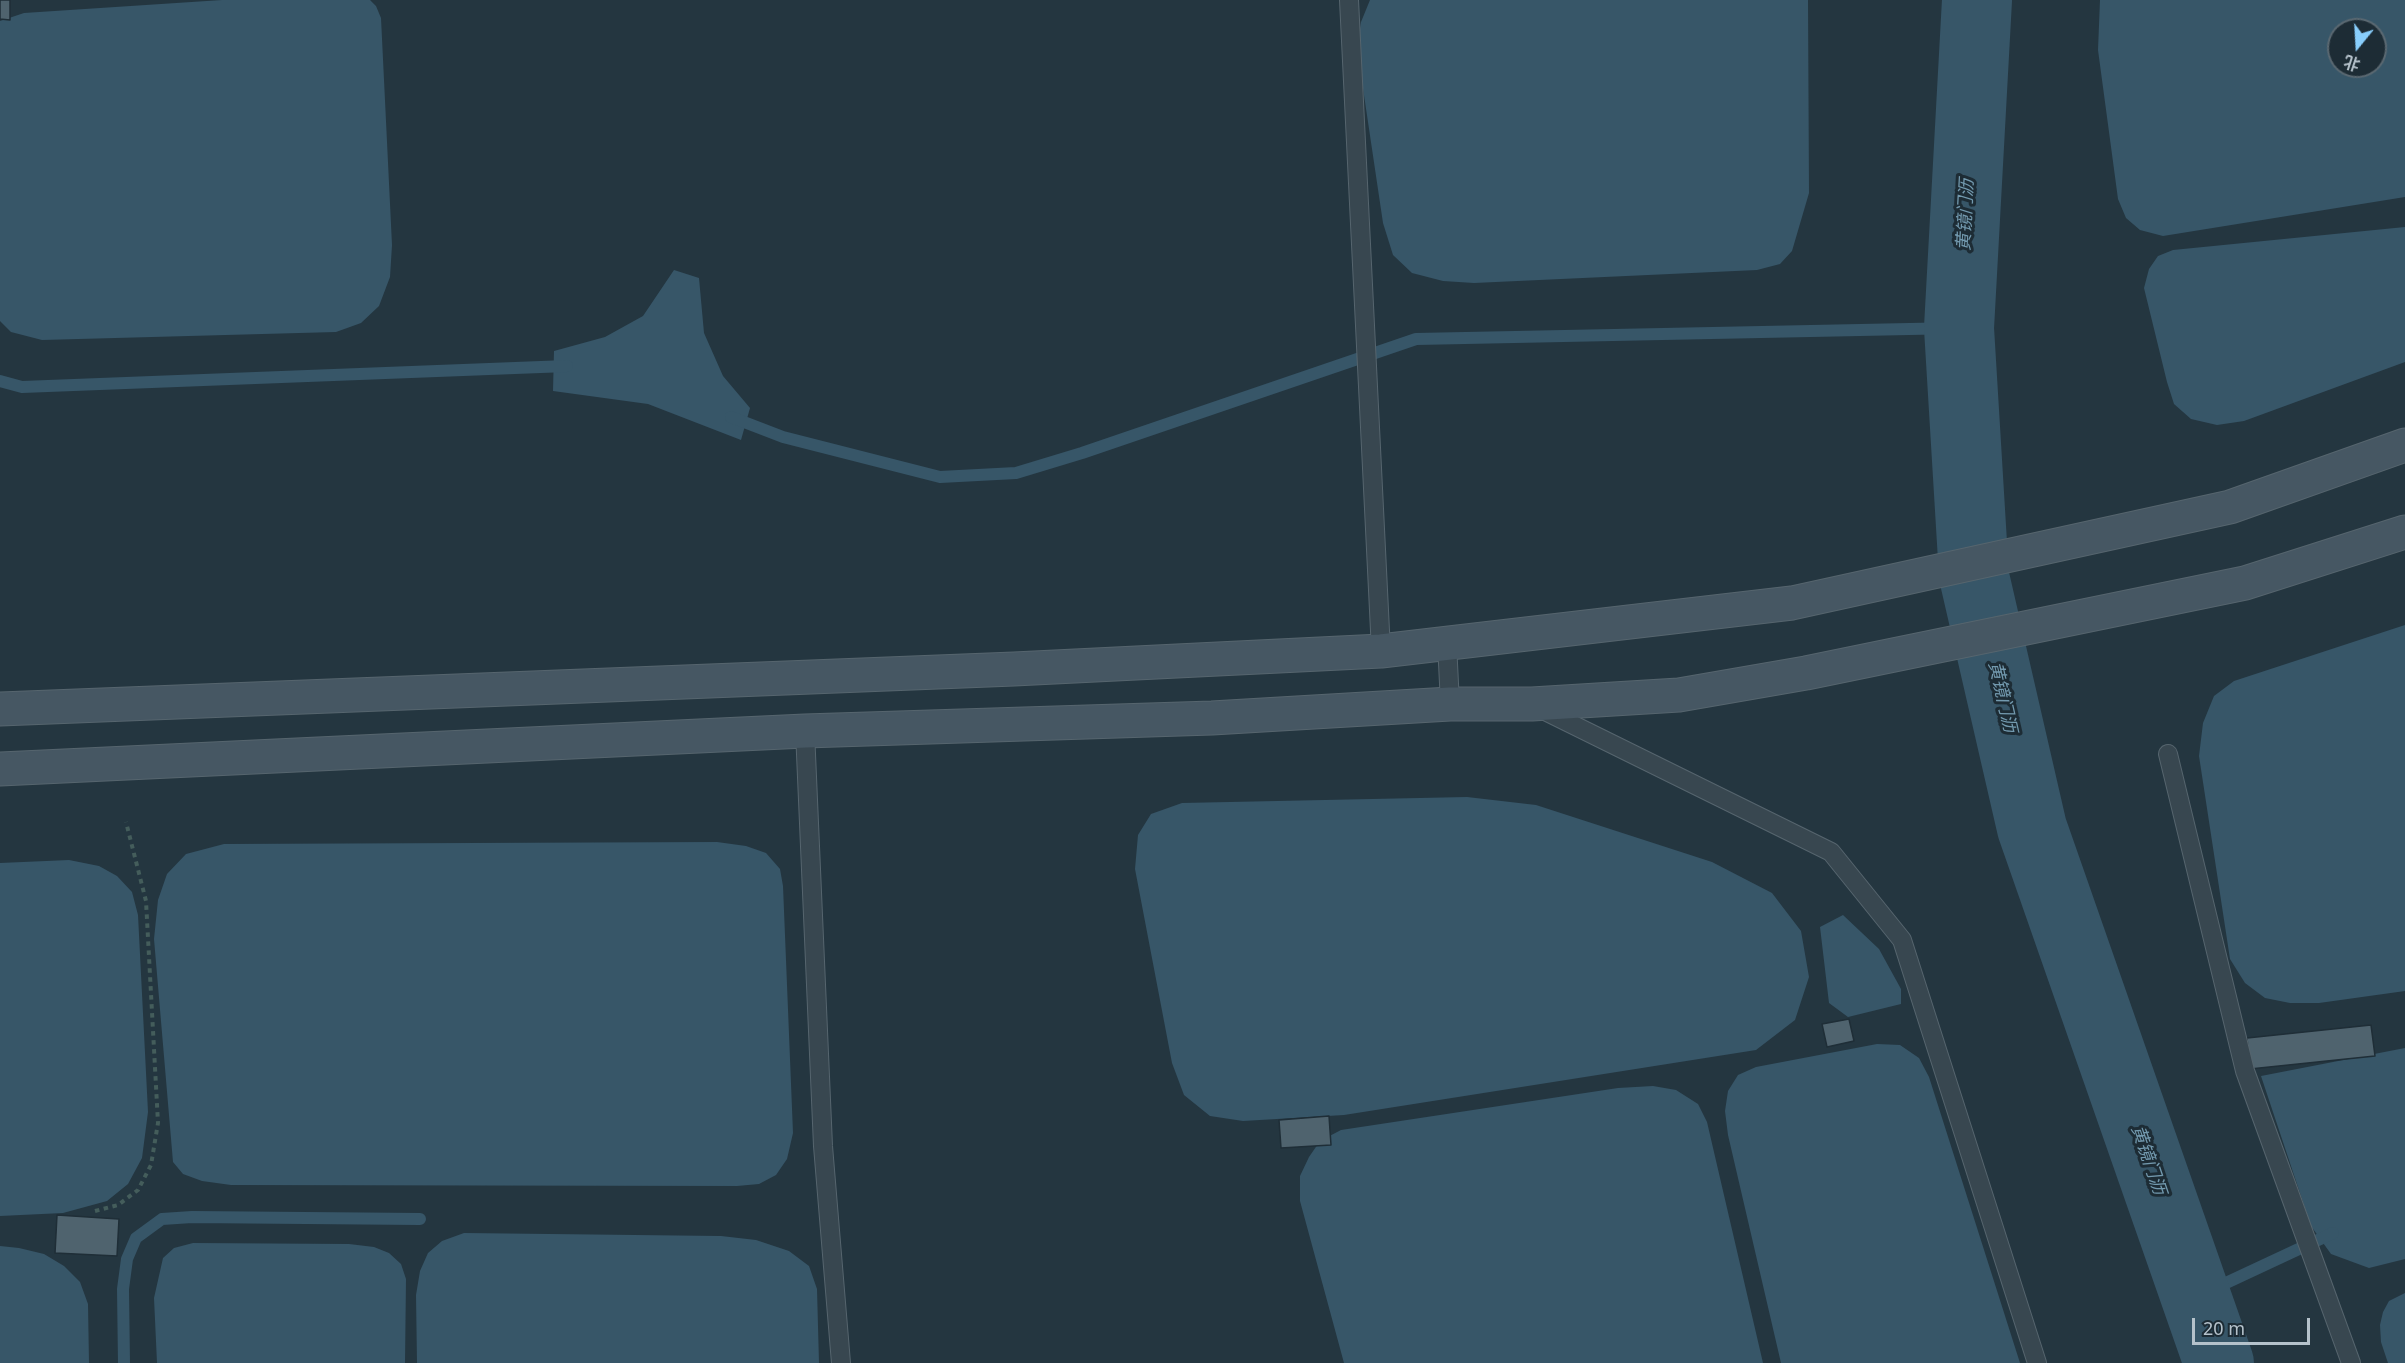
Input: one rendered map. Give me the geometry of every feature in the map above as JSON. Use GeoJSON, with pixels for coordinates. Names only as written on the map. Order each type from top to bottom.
{"type":"FeatureCollection","features":[{"type":"Feature","properties":{"kind":"main road"},"geometry":{"type":"LineString","coordinates":[[0,709],[1014,669],[1381,651],[1792,603],[2230,507],[2405,446]]}},
{"type":"Feature","properties":{"kind":"main road"},"geometry":{"type":"LineString","coordinates":[[0,769],[805,731],[1212,718],[1450,705],[1532,704],[1679,695],[1806,673],[2245,583],[2405,532]]}},
{"type":"Feature","properties":{"kind":"lane"},"geometry":{"type":"LineString","coordinates":[[1349,0],[1381,651]]}},
{"type":"Feature","properties":{"kind":"lane"},"geometry":{"type":"LineString","coordinates":[[1447,643],[1450,705]]}},
{"type":"Feature","properties":{"kind":"lane"},"geometry":{"type":"LineString","coordinates":[[1532,704],[1831,852],[1902,940],[2037,1363]]}},
{"type":"Feature","properties":{"kind":"lane"},"geometry":{"type":"LineString","coordinates":[[805,731],[822,1146],[842,1363]]}},
{"type":"Feature","properties":{"kind":"lane"},"geometry":{"type":"LineString","coordinates":[[2168,754],[2245,1071],[2351,1363]]}},
{"type":"Feature","properties":{"kind":"path"},"geometry":{"type":"LineString","coordinates":[[95,1211],[118,1205],[138,1190],[151,1165],[158,1123],[146,901],[126,822]]}},
{"type":"Feature","properties":{"kind":"water"},"geometry":{"type":"Polygon","coordinates":[[[222,0],[370,0],[376,6],[381,18],[392,245],[390,277],[379,306],[361,323],[336,332],[42,340],[11,332],[0,321],[0,21],[24,13],[222,0]]]}},
{"type":"Feature","properties":{"kind":"water"},"geometry":{"type":"Polygon","coordinates":[[[1370,0],[1808,0],[1809,193],[1792,251],[1780,264],[1757,270],[1474,283],[1443,281],[1412,273],[1393,255],[1383,223],[1357,48],[1361,22],[1370,0]]]}},
{"type":"Feature","properties":{"kind":"water"},"geometry":{"type":"Polygon","coordinates":[[[2100,0],[2405,0],[2405,197],[2163,236],[2140,230],[2126,218],[2118,199],[2098,50],[2100,0]]]}},
{"type":"Feature","properties":{"kind":"water"},"geometry":{"type":"Polygon","coordinates":[[[2405,227],[2405,362],[2244,421],[2217,425],[2191,419],[2174,404],[2144,288],[2149,269],[2158,256],[2173,250],[2405,227]]]}},
{"type":"Feature","properties":{"kind":"water"},"geometry":{"type":"Polygon","coordinates":[[[674,270],[699,278],[704,333],[723,376],[750,408],[741,440],[648,404],[553,391],[554,351],[605,337],[643,316],[674,270]]]}},
{"type":"Feature","properties":{"kind":"water"},"geometry":{"type":"Polygon","coordinates":[[[2405,625],[2405,991],[2319,1003],[2290,1003],[2265,998],[2245,983],[2230,959],[2199,756],[2203,723],[2214,696],[2234,681],[2405,625]]]}},
{"type":"Feature","properties":{"kind":"water"},"geometry":{"type":"Polygon","coordinates":[[[1467,797],[1536,805],[1712,862],[1772,893],[1801,931],[1809,977],[1795,1020],[1756,1050],[1344,1115],[1243,1121],[1210,1116],[1184,1095],[1172,1063],[1135,869],[1138,835],[1151,814],[1182,803],[1467,797]]]}},
{"type":"Feature","properties":{"kind":"water"},"geometry":{"type":"Polygon","coordinates":[[[717,842],[746,846],[766,853],[780,869],[783,886],[793,1133],[787,1159],[776,1175],[759,1184],[737,1186],[231,1185],[202,1181],[183,1174],[173,1162],[154,939],[158,900],[167,874],[186,854],[224,844],[717,842]]]}},
{"type":"Feature","properties":{"kind":"water"},"geometry":{"type":"Polygon","coordinates":[[[69,860],[99,866],[117,876],[132,892],[138,915],[148,1112],[142,1158],[128,1184],[107,1201],[63,1213],[0,1216],[0,863],[69,860]]]}},
{"type":"Feature","properties":{"kind":"water"},"geometry":{"type":"Polygon","coordinates":[[[1843,915],[1879,949],[1901,989],[1901,1004],[1848,1017],[1829,1003],[1820,927],[1843,915]]]}},
{"type":"Feature","properties":{"kind":"water"},"geometry":{"type":"Polygon","coordinates":[[[1877,1044],[1900,1045],[1919,1058],[1929,1077],[2020,1363],[1781,1363],[1728,1135],[1725,1111],[1728,1091],[1738,1075],[1756,1067],[1877,1044]]]}},
{"type":"Feature","properties":{"kind":"water"},"geometry":{"type":"Polygon","coordinates":[[[2405,1048],[2405,1259],[2369,1268],[2331,1254],[2311,1226],[2261,1076],[2405,1048]]]}},
{"type":"Feature","properties":{"kind":"water"},"geometry":{"type":"Polygon","coordinates":[[[1653,1086],[1676,1090],[1698,1104],[1707,1122],[1763,1363],[1344,1363],[1300,1201],[1300,1176],[1320,1141],[1341,1130],[1618,1088],[1653,1086]]]}},
{"type":"Feature","properties":{"kind":"water"},"geometry":{"type":"Polygon","coordinates":[[[464,1233],[721,1236],[756,1240],[789,1251],[809,1266],[817,1289],[819,1363],[417,1363],[416,1295],[420,1271],[428,1253],[442,1241],[464,1233]]]}},
{"type":"Feature","properties":{"kind":"water"},"geometry":{"type":"Polygon","coordinates":[[[193,1243],[349,1244],[374,1247],[389,1253],[401,1264],[406,1279],[405,1363],[157,1363],[154,1298],[163,1258],[174,1248],[193,1243]]]}},
{"type":"Feature","properties":{"kind":"water"},"geometry":{"type":"Polygon","coordinates":[[[0,1246],[44,1254],[64,1266],[80,1282],[88,1304],[89,1363],[0,1363],[0,1246]]]}},
{"type":"Feature","properties":{"kind":"water"},"geometry":{"type":"Polygon","coordinates":[[[2405,1293],[2405,1363],[2388,1363],[2381,1342],[2380,1325],[2383,1312],[2389,1301],[2405,1293]]]}},
{"type":"Feature","properties":{"kind":"building"},"geometry":{"type":"Polygon","coordinates":[[[0,0],[10,0],[10,20],[0,19],[0,0]]]}},
{"type":"Feature","properties":{"kind":"building"},"geometry":{"type":"Polygon","coordinates":[[[1849,1019],[1854,1041],[1827,1047],[1822,1024],[1849,1019]]]}},
{"type":"Feature","properties":{"kind":"building"},"geometry":{"type":"Polygon","coordinates":[[[2371,1025],[2375,1056],[2250,1069],[2247,1038],[2371,1025]]]}},
{"type":"Feature","properties":{"kind":"building"},"geometry":{"type":"Polygon","coordinates":[[[1329,1116],[1331,1145],[1281,1148],[1279,1120],[1329,1116]]]}},
{"type":"Feature","properties":{"kind":"building"},"geometry":{"type":"Polygon","coordinates":[[[57,1215],[119,1219],[117,1256],[55,1253],[57,1215]]]}},
{"type":"Feature","properties":{"kind":"waterway","name":"黄镜门沥"},"geometry":{"type":"LineString","coordinates":[[1977,0],[1959,328],[1974,576],[2032,828],[2219,1363]]}},
{"type":"Feature","properties":{"kind":"waterway"},"geometry":{"type":"LineString","coordinates":[[731,417],[783,437],[940,477],[1016,473],[1082,453],[1416,339],[1959,328]]}},
{"type":"Feature","properties":{"kind":"waterway"},"geometry":{"type":"LineString","coordinates":[[0,381],[22,387],[567,366]]}},
{"type":"Feature","properties":{"kind":"waterway"},"geometry":{"type":"LineString","coordinates":[[124,1363],[123,1289],[127,1259],[136,1238],[162,1219],[192,1217],[420,1219]]}},
{"type":"Feature","properties":{"kind":"waterway"},"geometry":{"type":"LineString","coordinates":[[2196,1297],[2333,1233]]}}]}
